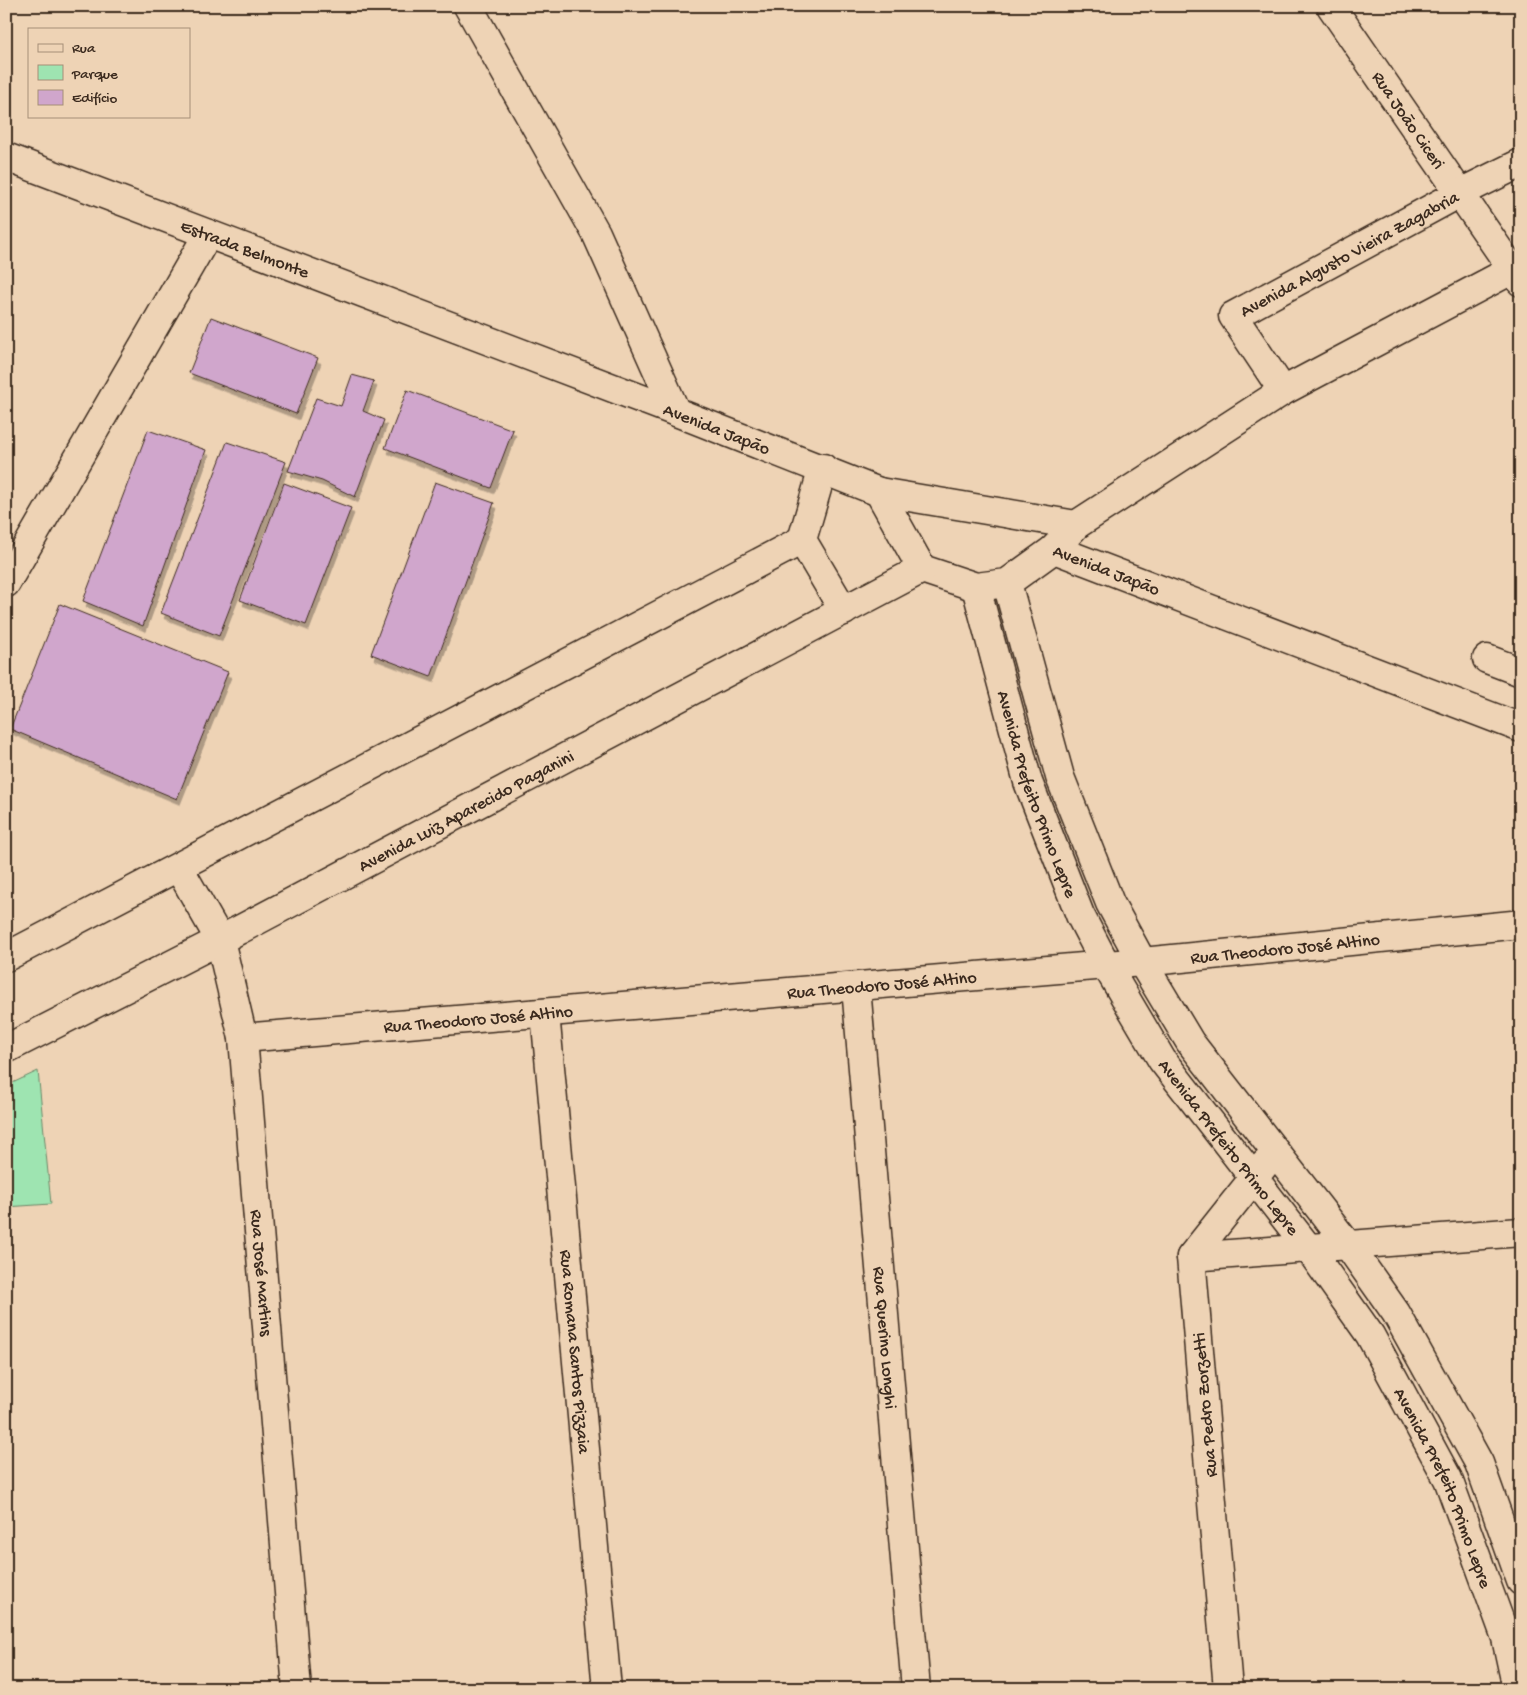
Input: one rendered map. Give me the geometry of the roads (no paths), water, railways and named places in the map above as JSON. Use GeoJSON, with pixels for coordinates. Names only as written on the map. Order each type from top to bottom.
{"type":"FeatureCollection","features":[{"type":"Feature","properties":{"kind":"street"},"geometry":{"type":"LineString","coordinates":[[468,6],[596,233],[676,412]]}},
{"type":"Feature","properties":{"kind":"street","name":"Rua João Ciceri"},"geometry":{"type":"LineString","coordinates":[[1331,6],[1460,193],[1518,272]]}},
{"type":"Feature","properties":{"kind":"street","name":"Estrada Belmonte"},"geometry":{"type":"LineString","coordinates":[[6,158],[485,339]]}},
{"type":"Feature","properties":{"kind":"street","name":"Avenida Algusto Vieira Zagabria"},"geometry":{"type":"LineString","coordinates":[[1283,391],[1233,316],[1460,193],[1521,163]]}},
{"type":"Feature","properties":{"kind":"street"},"geometry":{"type":"LineString","coordinates":[[6,583],[15,548],[208,234]]}},
{"type":"Feature","properties":{"kind":"street"},"geometry":{"type":"LineString","coordinates":[[1054,549],[1076,525],[1283,391],[1518,272]]}},
{"type":"Feature","properties":{"kind":"street","name":"Avenida Japão"},"geometry":{"type":"LineString","coordinates":[[485,339],[823,468],[879,492],[1076,525]]}},
{"type":"Feature","properties":{"kind":"street"},"geometry":{"type":"LineString","coordinates":[[6,956],[180,868],[802,540],[823,468]]}},
{"type":"Feature","properties":{"kind":"street"},"geometry":{"type":"LineString","coordinates":[[879,492],[922,569]]}},
{"type":"Feature","properties":{"kind":"street"},"geometry":{"type":"LineString","coordinates":[[802,540],[844,611]]}},
{"type":"Feature","properties":{"kind":"street","name":"Avenida Japão"},"geometry":{"type":"LineString","coordinates":[[922,569],[976,588],[1007,583],[1054,549],[1521,728]]}},
{"type":"Feature","properties":{"kind":"street","name":"Avenida Luiz Aparecido Paganini"},"geometry":{"type":"LineString","coordinates":[[6,1049],[220,940],[922,569]]}},
{"type":"Feature","properties":{"kind":"street","name":"Avenida Prefeito Primo Lepre"},"geometry":{"type":"LineString","coordinates":[[1007,583],[1060,777],[1110,903],[1142,962],[1190,1042],[1348,1245],[1396,1314],[1479,1463],[1521,1582]]}},
{"type":"Feature","properties":{"kind":"street","name":"Avenida Prefeito Primo Lepre"},"geometry":{"type":"LineString","coordinates":[[976,588],[1028,782],[1080,915],[1106,965],[1162,1060],[1310,1249],[1370,1335],[1448,1479],[1506,1638],[1517,1689]]}},
{"type":"Feature","properties":{"kind":"street"},"geometry":{"type":"LineString","coordinates":[[1487,659],[1521,672]]}},
{"type":"Feature","properties":{"kind":"street","name":"Rua José Martins"},"geometry":{"type":"LineString","coordinates":[[180,868],[220,940],[243,1038],[297,1689]]}},
{"type":"Feature","properties":{"kind":"street","name":"Rua Theodoro José Altino"},"geometry":{"type":"LineString","coordinates":[[243,1038],[1142,962],[1521,924]]}},
{"type":"Feature","properties":{"kind":"street","name":"Rua Querino Longhi"},"geometry":{"type":"LineString","coordinates":[[856,987],[916,1689]]}},
{"type":"Feature","properties":{"kind":"street","name":"Rua Romana Santos Pizzaia"},"geometry":{"type":"LineString","coordinates":[[545,1013],[607,1689]]}},
{"type":"Feature","properties":{"kind":"street"},"geometry":{"type":"LineString","coordinates":[[1191,1257],[1275,1151]]}},
{"type":"Feature","properties":{"kind":"street"},"geometry":{"type":"LineString","coordinates":[[1191,1257],[1521,1232]]}},
{"type":"Feature","properties":{"kind":"street","name":"Rua Pedro Zorzetti"},"geometry":{"type":"LineString","coordinates":[[1191,1257],[1228,1689]]}}]}
